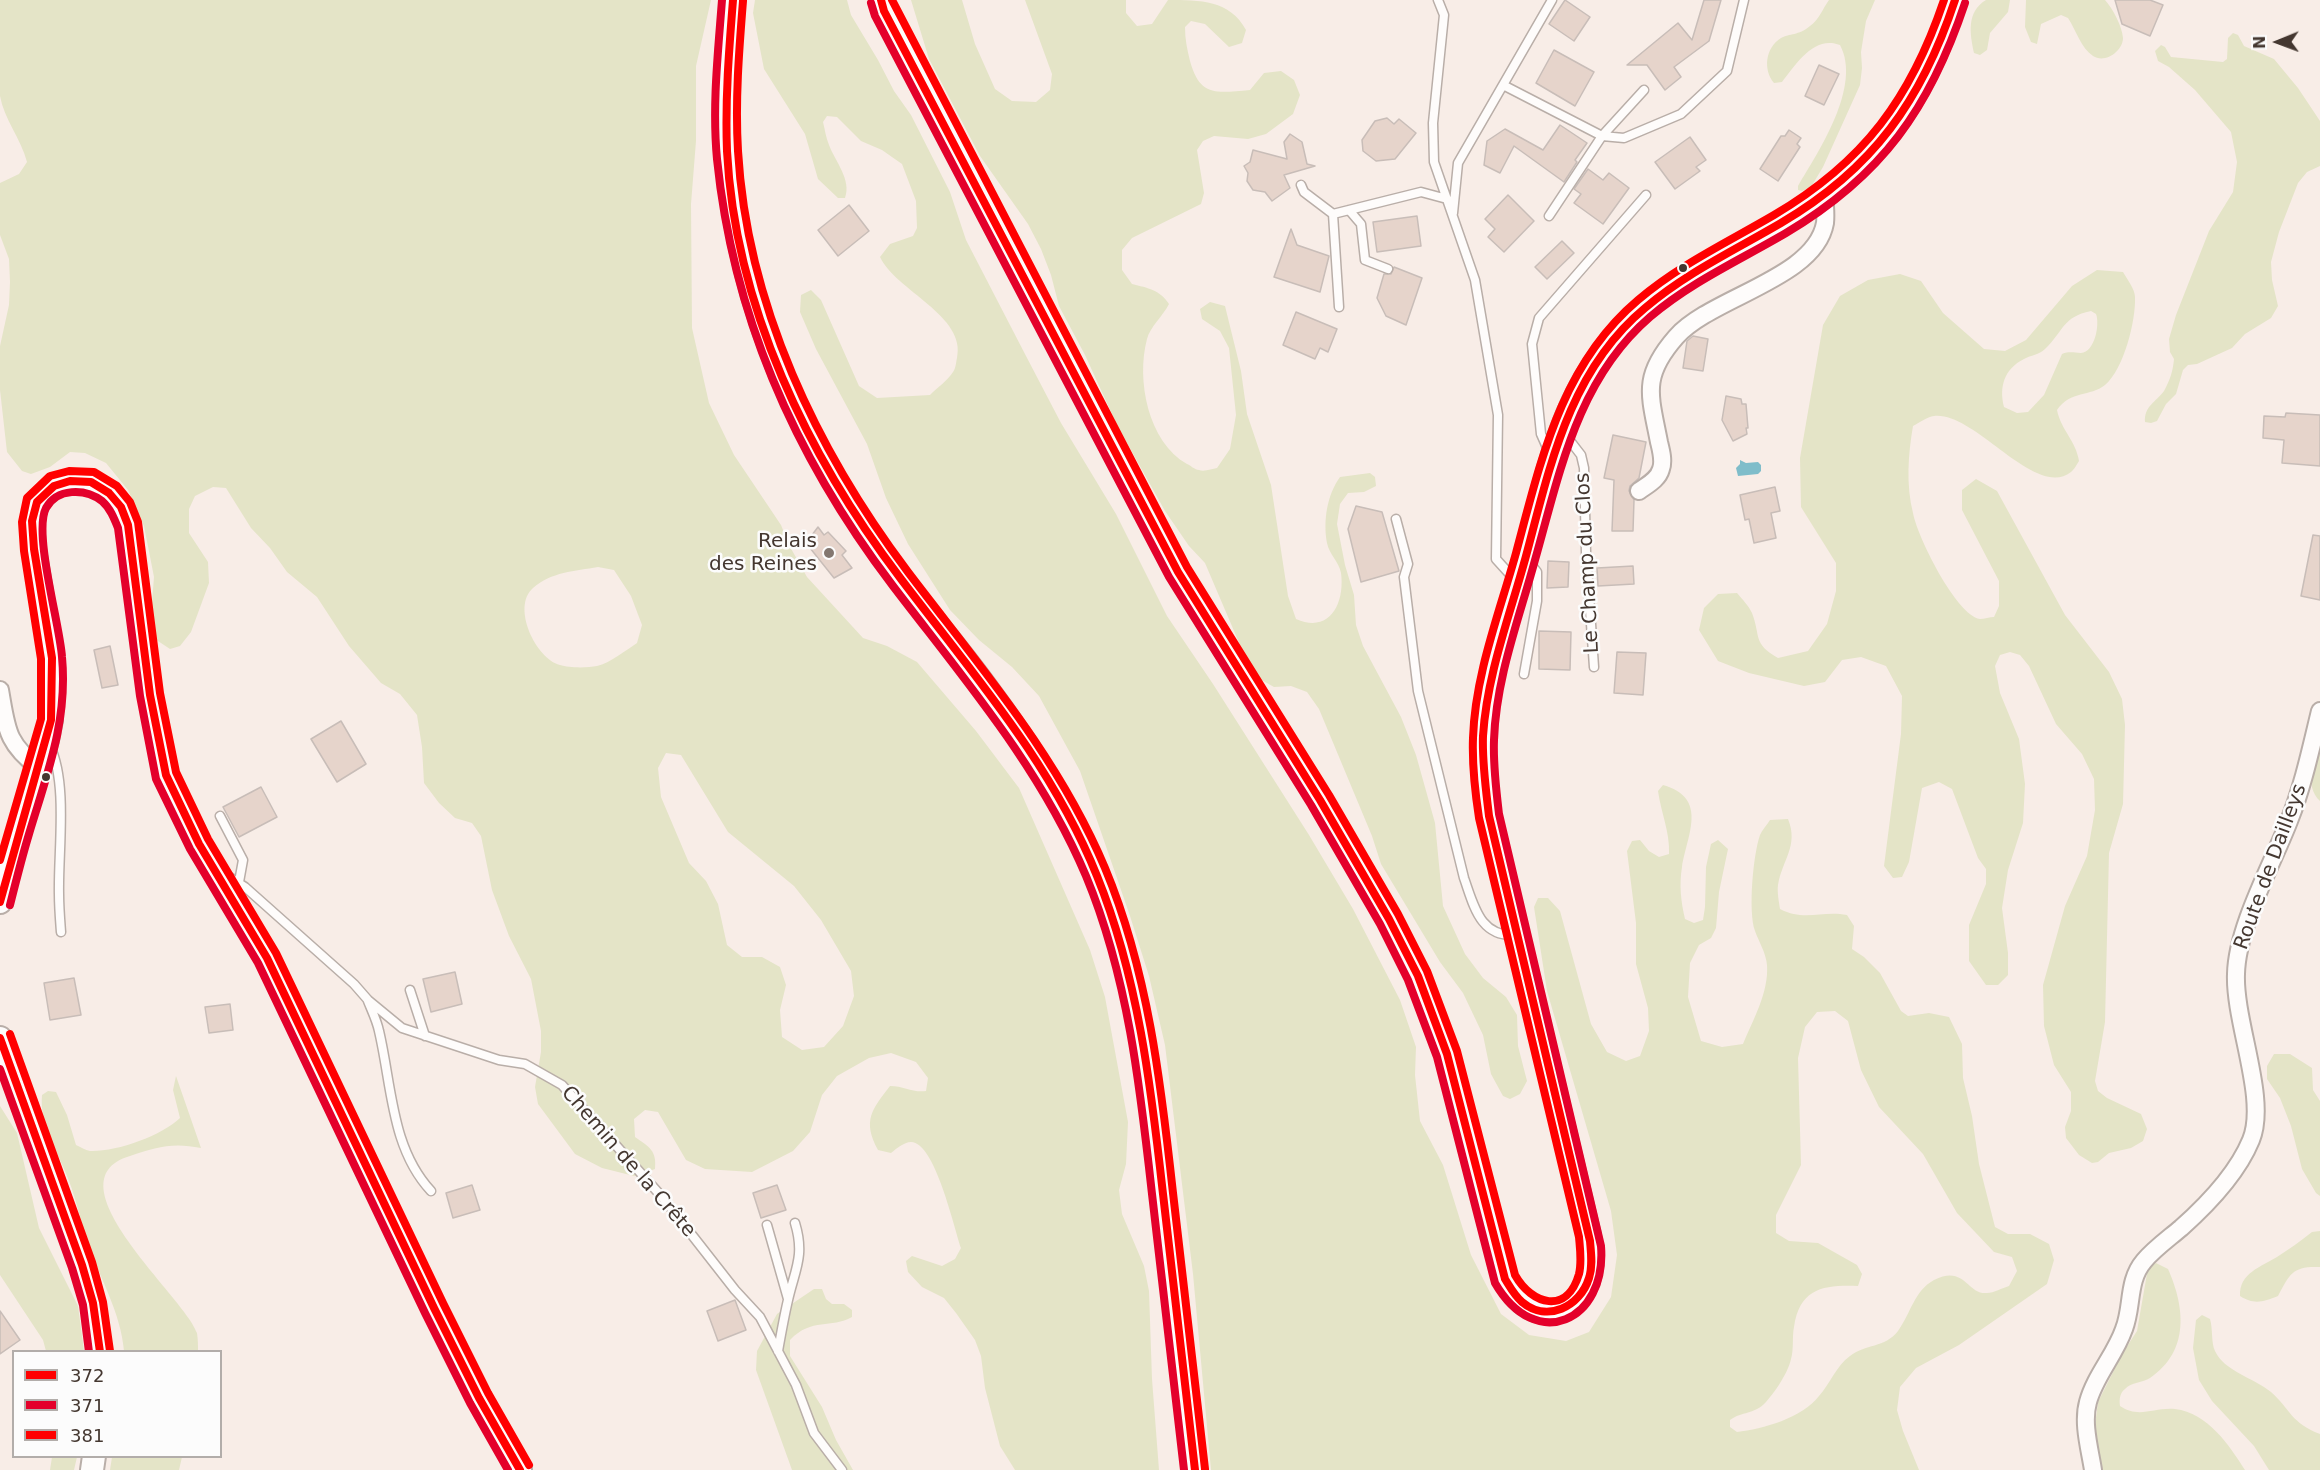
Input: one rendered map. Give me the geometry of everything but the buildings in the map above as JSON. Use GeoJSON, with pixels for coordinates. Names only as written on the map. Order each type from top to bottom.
{"type":"FeatureCollection","features":[{"type":"Feature","properties":{"kind":"main road"},"geometry":{"type":"LineString","coordinates":[[733,0],[728,38],[726,109],[731,185],[749,285],[766,339],[792,404],[817,452],[858,519],[984,684],[1041,768],[1075,828],[1111,912],[1131,981],[1147,1068],[1195,1470]]}},
{"type":"Feature","properties":{"kind":"main road"},"geometry":{"type":"LineString","coordinates":[[881,0],[884,11],[1178,572],[1320,800],[1389,919],[1418,976],[1447,1054],[1505,1280],[1514,1295],[1525,1306],[1533,1311],[1548,1313],[1561,1310],[1579,1297],[1589,1277],[1591,1255],[1589,1235],[1490,816],[1483,750],[1484,723],[1492,681],[1552,458],[1574,396],[1605,348],[1630,320],[1662,294],[1706,265],[1824,195],[1842,182],[1870,154],[1904,111],[1924,79],[1955,0]]}},
{"type":"Feature","properties":{"kind":"main road"},"geometry":{"type":"LineString","coordinates":[[0,902],[51,720],[52,658],[34,549],[32,521],[37,502],[54,486],[70,481],[91,482],[109,493],[121,507],[128,525],[150,695],[166,775],[199,844],[267,958],[434,1308],[479,1398],[520,1470]]}},
{"type":"Feature","properties":{"kind":"main road"},"geometry":{"type":"LineString","coordinates":[[0,1038],[82,1265],[93,1303],[100,1350]]}},
{"type":"Feature","properties":{"kind":"street"},"geometry":{"type":"LineString","coordinates":[[1638,491],[1653,481],[1661,469],[1662,459],[1652,415],[1650,394],[1651,382],[1659,358],[1681,331],[1701,315],[1766,283],[1800,259],[1813,246],[1822,232],[1825,222],[1824,195]]}},
{"type":"Feature","properties":{"kind":"street"},"geometry":{"type":"LineString","coordinates":[[0,690],[8,733],[20,752],[39,768]]}},
{"type":"Feature","properties":{"kind":"street","name":"Route de Dailleys"},"geometry":{"type":"LineString","coordinates":[[2093,1470],[2088,1430],[2088,1403],[2124,1332],[2129,1315],[2132,1282],[2136,1272],[2145,1260],[2203,1208],[2227,1180],[2252,1138],[2256,1116],[2251,1072],[2236,994],[2237,963],[2255,901],[2295,803],[2320,711]]}},
{"type":"Feature","properties":{"kind":"lane"},"geometry":{"type":"LineString","coordinates":[[1438,0],[1444,15],[1433,123],[1434,162],[1475,280],[1498,415],[1496,559],[1517,582]]}},
{"type":"Feature","properties":{"kind":"lane"},"geometry":{"type":"LineString","coordinates":[[1453,216],[1458,164],[1552,0]]}},
{"type":"Feature","properties":{"kind":"lane"},"geometry":{"type":"LineString","coordinates":[[1503,85],[1602,136],[1624,138],[1681,114],[1727,71],[1744,0]]}},
{"type":"Feature","properties":{"kind":"lane"},"geometry":{"type":"LineString","coordinates":[[1549,216],[1602,136],[1644,90]]}},
{"type":"Feature","properties":{"kind":"lane"},"geometry":{"type":"LineString","coordinates":[[1301,185],[1304,192],[1333,214],[1339,306]]}},
{"type":"Feature","properties":{"kind":"lane"},"geometry":{"type":"LineString","coordinates":[[1333,214],[1421,192],[1447,200]]}},
{"type":"Feature","properties":{"kind":"lane"},"geometry":{"type":"LineString","coordinates":[[1552,458],[1541,434],[1533,356],[1533,344],[1539,318],[1646,195]]}},
{"type":"Feature","properties":{"kind":"lane"},"geometry":{"type":"LineString","coordinates":[[1349,210],[1361,224],[1365,260],[1388,269]]}},
{"type":"Feature","properties":{"kind":"lane","name":"Le Champ du Clos"},"geometry":{"type":"LineString","coordinates":[[1562,430],[1581,455],[1584,468],[1586,552],[1594,667]]}},
{"type":"Feature","properties":{"kind":"lane"},"geometry":{"type":"LineString","coordinates":[[1396,519],[1407,564],[1404,577],[1418,691],[1464,878],[1473,903],[1486,925],[1499,935],[1517,935]]}},
{"type":"Feature","properties":{"kind":"lane"},"geometry":{"type":"LineString","coordinates":[[1524,674],[1537,601],[1537,572],[1525,556]]}},
{"type":"Feature","properties":{"kind":"lane"},"geometry":{"type":"LineString","coordinates":[[47,740],[54,754],[59,779],[61,932]]}},
{"type":"Feature","properties":{"kind":"lane"},"geometry":{"type":"LineString","coordinates":[[220,816],[243,860],[239,882]]}},
{"type":"Feature","properties":{"kind":"lane","name":"Chemin de la Crête"},"geometry":{"type":"LineString","coordinates":[[212,867],[239,882],[354,984],[368,1000],[402,1028],[499,1060],[525,1064],[562,1085],[663,1198],[735,1290],[760,1317],[796,1385],[814,1433],[842,1470]]}},
{"type":"Feature","properties":{"kind":"lane"},"geometry":{"type":"LineString","coordinates":[[410,990],[425,1036]]}},
{"type":"Feature","properties":{"kind":"lane"},"geometry":{"type":"LineString","coordinates":[[368,1000],[379,1029],[391,1098],[405,1151],[418,1177],[431,1191]]}},
{"type":"Feature","properties":{"kind":"lane"},"geometry":{"type":"LineString","coordinates":[[778,1352],[788,1299],[801,1254],[800,1238],[795,1223]]}},
{"type":"Feature","properties":{"kind":"lane"},"geometry":{"type":"LineString","coordinates":[[767,1225],[788,1299]]}},
{"type":"Feature","properties":{"kind":"green space"},"geometry":{"type":"Polygon","coordinates":[[[0,0],[711,0],[696,66],[696,141],[691,204],[692,328],[709,403],[734,455],[781,525],[807,577],[863,638],[887,646],[917,662],[976,731],[1019,788],[1090,950],[1105,997],[1128,1122],[1126,1164],[1119,1190],[1122,1214],[1144,1266],[1149,1291],[1152,1379],[1159,1470],[1015,1470],[1000,1446],[985,1388],[981,1356],[975,1340],[944,1298],[922,1287],[908,1272],[906,1261],[912,1256],[942,1266],[955,1259],[961,1248],[936,1170],[920,1146],[911,1142],[903,1144],[891,1153],[878,1150],[871,1131],[871,1116],[890,1086],[926,1091],[928,1078],[916,1062],[891,1053],[869,1058],[837,1076],[822,1095],[810,1132],[793,1151],[752,1172],[705,1169],[686,1160],[658,1112],[645,1110],[634,1119],[635,1137],[653,1153],[655,1169],[634,1176],[602,1168],[575,1154],[538,1104],[535,1087],[541,1052],[541,1031],[531,979],[509,936],[492,890],[481,836],[472,823],[455,818],[439,803],[424,783],[417,715],[400,694],[381,683],[349,646],[317,597],[287,572],[270,548],[251,528],[226,488],[213,487],[195,496],[189,509],[189,533],[208,562],[209,583],[191,632],[180,646],[170,649],[155,639],[151,615],[154,577],[144,526],[128,490],[106,463],[85,453],[70,452],[50,467],[31,474],[22,471],[7,452],[0,390],[0,346],[9,305],[10,282],[9,259],[0,235],[0,183],[19,174],[27,162],[5,113],[0,96],[0,0]],[[598,567],[564,573],[548,579],[533,588],[527,597],[525,607],[529,631],[543,653],[551,661],[560,665],[597,666],[637,643],[642,625],[631,596],[614,570],[598,567]],[[666,753],[658,768],[661,797],[689,863],[706,881],[718,904],[727,945],[742,957],[762,957],[780,967],[786,985],[780,1010],[782,1037],[802,1050],[824,1047],[843,1026],[854,996],[851,971],[821,920],[794,886],[728,832],[681,755],[666,753]]]}},
{"type":"Feature","properties":{"kind":"green space"},"geometry":{"type":"Polygon","coordinates":[[[755,0],[847,0],[851,15],[894,91],[911,115],[950,192],[966,240],[1026,356],[1061,423],[1116,514],[1167,616],[1309,835],[1353,909],[1400,1000],[1416,1047],[1415,1075],[1420,1121],[1443,1165],[1471,1255],[1501,1314],[1529,1335],[1566,1341],[1589,1332],[1611,1297],[1617,1255],[1611,1211],[1547,991],[1534,907],[1538,898],[1548,898],[1560,911],[1591,1024],[1607,1052],[1626,1061],[1640,1056],[1649,1031],[1648,1008],[1636,964],[1636,923],[1627,851],[1632,841],[1640,840],[1649,851],[1659,857],[1669,854],[1658,791],[1663,785],[1677,791],[1686,799],[1691,808],[1692,819],[1681,880],[1685,919],[1694,923],[1703,920],[1706,867],[1711,844],[1718,840],[1728,849],[1719,892],[1716,928],[1711,938],[1699,945],[1690,963],[1688,997],[1701,1041],[1722,1047],[1743,1044],[1763,996],[1767,965],[1753,922],[1753,869],[1757,844],[1770,820],[1788,819],[1792,837],[1778,885],[1780,909],[1798,915],[1847,915],[1854,926],[1852,949],[1880,973],[1901,1011],[1908,1016],[1929,1013],[1949,1017],[1962,1044],[1963,1078],[1972,1116],[1979,1164],[1995,1227],[2008,1234],[2030,1234],[2049,1244],[2054,1260],[2047,1284],[1959,1345],[1916,1368],[1900,1387],[1897,1410],[1919,1470],[1211,1470],[1193,1274],[1165,1045],[1149,976],[1080,771],[1039,696],[1012,667],[979,640],[950,610],[908,544],[886,498],[867,444],[816,349],[800,312],[801,295],[811,290],[821,300],[859,386],[877,398],[930,395],[945,381],[954,370],[957,358],[957,343],[951,329],[941,316],[888,269],[880,257],[890,244],[913,236],[917,228],[916,201],[902,164],[882,150],[861,141],[837,117],[827,116],[823,122],[829,145],[845,178],[847,191],[845,198],[838,198],[818,179],[805,134],[764,69],[753,13],[755,0]],[[1835,1011],[1817,1012],[1805,1027],[1798,1058],[1801,1165],[1776,1215],[1776,1233],[1789,1241],[1818,1243],[1857,1265],[1862,1274],[1858,1286],[1825,1288],[1808,1296],[1797,1314],[1791,1359],[1784,1376],[1762,1406],[1730,1420],[1730,1427],[1737,1432],[1781,1421],[1812,1404],[1850,1356],[1887,1340],[1898,1331],[1917,1296],[1934,1280],[1944,1276],[1953,1276],[1965,1281],[1975,1290],[1990,1293],[2009,1286],[2017,1271],[2012,1257],[1994,1252],[1957,1213],[1923,1154],[1879,1107],[1861,1070],[1848,1021],[1835,1011]]]}},
{"type":"Feature","properties":{"kind":"green space"},"geometry":{"type":"Polygon","coordinates":[[[911,0],[962,0],[975,44],[995,89],[1012,101],[1036,102],[1050,90],[1052,74],[1025,0],[1126,0],[1126,13],[1137,26],[1152,24],[1168,0],[1191,0],[1213,4],[1232,13],[1246,30],[1242,43],[1229,47],[1205,24],[1191,21],[1185,27],[1190,61],[1194,73],[1204,87],[1219,92],[1250,90],[1264,73],[1281,71],[1294,80],[1300,95],[1293,114],[1266,134],[1248,139],[1214,136],[1203,141],[1197,150],[1204,193],[1201,204],[1132,238],[1122,250],[1122,270],[1132,284],[1158,293],[1169,304],[1147,339],[1143,373],[1148,409],[1154,426],[1174,454],[1197,470],[1206,471],[1217,468],[1230,449],[1236,415],[1229,348],[1220,331],[1202,319],[1200,309],[1210,302],[1225,306],[1241,371],[1247,414],[1271,485],[1288,596],[1296,619],[1308,623],[1326,619],[1333,613],[1340,595],[1341,573],[1328,547],[1326,535],[1327,508],[1332,492],[1340,477],[1370,473],[1375,477],[1376,486],[1364,492],[1348,493],[1340,504],[1337,524],[1354,595],[1356,625],[1363,646],[1401,717],[1416,755],[1435,823],[1443,906],[1465,954],[1483,978],[1506,997],[1517,1015],[1518,1046],[1527,1081],[1520,1094],[1510,1099],[1503,1096],[1491,1074],[1483,1035],[1463,993],[1440,962],[1381,864],[1372,836],[1319,709],[1307,692],[1291,686],[1274,687],[1258,678],[1243,652],[1205,563],[1189,546],[1165,511],[1117,425],[1085,355],[1059,306],[1051,275],[1028,224],[980,156],[929,59],[911,0]]]}},
{"type":"Feature","properties":{"kind":"green space"},"geometry":{"type":"Polygon","coordinates":[[[1829,0],[1875,0],[1866,21],[1861,52],[1860,85],[1823,167],[1811,187],[1802,191],[1798,190],[1798,186],[1826,137],[1842,98],[1846,79],[1845,61],[1840,45],[1822,44],[1807,53],[1782,82],[1774,83],[1768,72],[1767,59],[1776,42],[1784,36],[1810,26],[1829,0]]]}},
{"type":"Feature","properties":{"kind":"green space"},"geometry":{"type":"Polygon","coordinates":[[[1986,0],[2010,0],[2008,12],[1990,33],[1987,50],[1980,55],[1974,53],[1971,24],[1975,11],[1986,0]]]}},
{"type":"Feature","properties":{"kind":"green space"},"geometry":{"type":"Polygon","coordinates":[[[2026,0],[2105,0],[2119,23],[2122,43],[2117,52],[2108,57],[2093,56],[2082,44],[2068,18],[2061,15],[2041,24],[2037,44],[2031,42],[2025,27],[2026,0]]]}},
{"type":"Feature","properties":{"kind":"green space"},"geometry":{"type":"Polygon","coordinates":[[[2233,33],[2238,35],[2244,46],[2274,59],[2298,88],[2320,121],[2320,166],[2307,172],[2298,183],[2279,232],[2271,262],[2272,280],[2278,306],[2271,318],[2245,334],[2232,348],[2197,364],[2188,365],[2183,370],[2176,394],[2166,404],[2157,421],[2145,422],[2148,408],[2164,391],[2170,379],[2174,359],[2170,352],[2169,339],[2176,315],[2209,231],[2233,192],[2237,162],[2231,132],[2195,90],[2169,67],[2158,61],[2155,51],[2161,45],[2171,57],[2223,62],[2227,59],[2228,38],[2233,33]]]}},
{"type":"Feature","properties":{"kind":"green space"},"geometry":{"type":"Polygon","coordinates":[[[2097,270],[2123,272],[2135,294],[2135,307],[2128,344],[2112,378],[2099,389],[2068,399],[2057,410],[2079,461],[2073,470],[2056,477],[2040,474],[1968,427],[1950,418],[1934,416],[1913,426],[1909,481],[1916,524],[1930,556],[1949,590],[1960,604],[1970,614],[1980,619],[1994,617],[1999,606],[1999,581],[1962,510],[1962,490],[1976,479],[1997,491],[2065,615],[2109,672],[2122,699],[2125,725],[2123,804],[2109,853],[2105,1022],[2095,1081],[2098,1091],[2107,1098],[2141,1114],[2147,1129],[2143,1141],[2131,1148],[2109,1153],[2098,1162],[2092,1163],[2079,1155],[2066,1138],[2065,1127],[2071,1111],[2071,1092],[2054,1065],[2044,1026],[2043,985],[2065,906],[2087,856],[2095,810],[2094,779],[2082,754],[2056,724],[2029,666],[2020,655],[2010,652],[2000,655],[1995,666],[2000,693],[2019,739],[2025,784],[2023,823],[2008,870],[2002,908],[2008,953],[2008,975],[1998,985],[1986,985],[1969,961],[1969,925],[1986,884],[1986,869],[1978,858],[1952,789],[1939,782],[1922,788],[1909,862],[1902,877],[1893,878],[1884,866],[1901,734],[1902,696],[1886,666],[1861,657],[1842,660],[1825,682],[1804,686],[1749,673],[1718,661],[1699,630],[1704,608],[1718,594],[1737,593],[1752,613],[1764,648],[1778,658],[1808,651],[1827,624],[1836,591],[1836,563],[1801,507],[1800,458],[1823,325],[1840,296],[1868,280],[1900,274],[1921,281],[1943,313],[1984,349],[2005,351],[2026,340],[2072,286],[2097,270]],[[2091,311],[2074,317],[2064,325],[2043,351],[2024,359],[2012,368],[2003,386],[2004,407],[2017,413],[2028,412],[2044,395],[2062,354],[2081,353],[2090,348],[2097,330],[2096,314],[2091,311]]]}},
{"type":"Feature","properties":{"kind":"green space"},"geometry":{"type":"Polygon","coordinates":[[[2320,740],[2320,801],[2315,795],[2311,780],[2320,740]]]}},
{"type":"Feature","properties":{"kind":"green space"},"geometry":{"type":"Polygon","coordinates":[[[2274,1054],[2290,1054],[2312,1068],[2313,1090],[2320,1101],[2320,1196],[2302,1169],[2291,1126],[2280,1098],[2267,1079],[2267,1066],[2274,1054]]]}},
{"type":"Feature","properties":{"kind":"green space"},"geometry":{"type":"Polygon","coordinates":[[[176,1076],[201,1148],[182,1145],[165,1146],[130,1156],[108,1169],[104,1189],[112,1214],[128,1241],[188,1317],[197,1333],[198,1350],[124,1350],[119,1323],[88,1243],[69,1181],[47,1128],[42,1095],[48,1091],[56,1092],[67,1115],[76,1145],[90,1151],[101,1151],[138,1142],[172,1125],[180,1118],[173,1090],[176,1076]]]}},
{"type":"Feature","properties":{"kind":"green space"},"geometry":{"type":"Polygon","coordinates":[[[0,1106],[17,1133],[39,1228],[78,1306],[84,1350],[46,1350],[43,1340],[0,1275],[0,1106]]]}},
{"type":"Feature","properties":{"kind":"green space"},"geometry":{"type":"Polygon","coordinates":[[[2320,1231],[2320,1267],[2304,1268],[2293,1272],[2278,1296],[2273,1298],[2254,1302],[2240,1296],[2247,1276],[2312,1232],[2320,1231]]]}},
{"type":"Feature","properties":{"kind":"green space"},"geometry":{"type":"Polygon","coordinates":[[[2156,1263],[2168,1269],[2174,1283],[2180,1313],[2178,1342],[2163,1367],[2150,1378],[2130,1385],[2123,1391],[2120,1396],[2120,1406],[2134,1412],[2175,1409],[2198,1417],[2225,1441],[2245,1470],[2098,1470],[2095,1425],[2098,1402],[2122,1354],[2137,1331],[2148,1268],[2156,1263]]]}},
{"type":"Feature","properties":{"kind":"green space"},"geometry":{"type":"Polygon","coordinates":[[[814,1289],[822,1289],[826,1299],[832,1304],[844,1304],[852,1310],[852,1317],[806,1328],[798,1333],[790,1340],[790,1356],[822,1407],[836,1440],[853,1470],[792,1470],[756,1370],[757,1351],[777,1314],[814,1289]]]}},
{"type":"Feature","properties":{"kind":"green space"},"geometry":{"type":"Polygon","coordinates":[[[2202,1315],[2210,1319],[2214,1348],[2219,1358],[2232,1369],[2271,1392],[2297,1421],[2320,1434],[2320,1470],[2269,1470],[2254,1446],[2212,1401],[2199,1380],[2193,1348],[2196,1320],[2202,1315]]]}},
{"type":"Feature","properties":{"kind":"green space"},"geometry":{"type":"Polygon","coordinates":[[[52,1458],[77,1458],[74,1470],[50,1470],[52,1458]]]}},
{"type":"Feature","properties":{"kind":"green space"},"geometry":{"type":"Polygon","coordinates":[[[112,1458],[182,1458],[179,1470],[110,1470],[112,1458]]]}},
{"type":"Feature","properties":{"kind":"water"},"geometry":{"type":"Polygon","coordinates":[[[1740,460],[1746,463],[1758,462],[1761,465],[1761,471],[1758,474],[1738,476],[1736,468],[1740,460]]]}},
{"type":"Feature","properties":{"kind":"transit line","name":"371"},"geometry":{"type":"LineString","coordinates":[[722,0],[715,99],[717,159],[725,218],[754,330],[775,384],[799,437],[827,488],[859,538],[999,725],[1046,798],[1086,876],[1100,914],[1122,993],[1137,1073],[1184,1470]]}},
{"type":"Feature","properties":{"kind":"transit line","name":"372"},"geometry":{"type":"LineString","coordinates":[[733,0],[727,132],[733,209],[744,266],[761,322],[782,377],[807,431],[867,532],[983,685],[1058,796],[1079,835],[1111,914],[1133,993],[1148,1073],[1195,1470]]}},
{"type":"Feature","properties":{"kind":"transit line","name":"372"},"geometry":{"type":"LineString","coordinates":[[881,0],[884,11],[1178,572],[1320,800],[1389,919],[1418,976],[1447,1054],[1505,1279],[1522,1302],[1542,1311],[1562,1309],[1578,1297],[1585,1288],[1591,1269],[1590,1241],[1489,816],[1484,776],[1483,736],[1494,667],[1554,455],[1580,390],[1619,333],[1645,308],[1694,273],[1814,202],[1868,155],[1910,100],[1942,36],[1955,0]]}},
{"type":"Feature","properties":{"kind":"transit line","name":"381"},"geometry":{"type":"LineString","coordinates":[[892,0],[1187,567],[1329,795],[1398,914],[1427,971],[1457,1051],[1515,1275],[1530,1293],[1549,1301],[1566,1296],[1574,1287],[1580,1269],[1579,1237],[1479,818],[1473,758],[1475,714],[1483,668],[1545,449],[1572,384],[1590,354],[1612,326],[1638,300],[1687,265],[1806,195],[1859,150],[1899,97],[1931,35],[1944,0]]}},
{"type":"Feature","properties":{"kind":"transit line","name":"381"},"geometry":{"type":"LineString","coordinates":[[743,1],[737,113],[744,208],[756,265],[772,320],[792,374],[844,477],[875,525],[908,572],[990,678],[1065,788],[1105,868],[1120,907],[1142,987],[1158,1069],[1205,1469]]}},
{"type":"Feature","properties":{"kind":"transit line","name":"371"},"geometry":{"type":"LineString","coordinates":[[871,3],[875,16],[1169,577],[1311,805],[1380,924],[1408,980],[1437,1057],[1495,1283],[1512,1305],[1530,1318],[1548,1322],[1566,1319],[1581,1309],[1593,1293],[1600,1272],[1601,1246],[1499,814],[1494,749],[1496,717],[1504,671],[1563,461],[1588,398],[1605,369],[1625,342],[1650,317],[1699,282],[1820,211],[1850,188],[1876,163],[1918,107],[1936,75],[1965,3]]}},
{"type":"Feature","properties":{"kind":"transit line","name":"381"},"geometry":{"type":"LineString","coordinates":[[0,860],[41,719],[41,659],[24,551],[22,522],[27,498],[50,476],[69,471],[94,472],[117,486],[130,502],[138,522],[160,693],[176,772],[208,839],[276,953],[443,1303],[488,1393],[529,1465]]}},
{"type":"Feature","properties":{"kind":"transit line","name":"372"},"geometry":{"type":"LineString","coordinates":[[0,902],[51,720],[52,658],[34,549],[32,521],[37,502],[54,486],[70,481],[91,482],[109,493],[121,507],[128,525],[150,695],[166,775],[199,844],[267,958],[434,1308],[479,1398],[520,1470]]}},
{"type":"Feature","properties":{"kind":"transit line","name":"371"},"geometry":{"type":"LineString","coordinates":[[10,905],[49,769],[62,703],[62,657],[48,580],[43,520],[46,508],[51,501],[64,494],[80,492],[102,501],[110,510],[118,528],[140,696],[156,779],[190,849],[258,963],[425,1313],[470,1403],[508,1470]]}},
{"type":"Feature","properties":{"kind":"transit line","name":"381"},"geometry":{"type":"LineString","coordinates":[[10,1034],[92,1262],[103,1302],[110,1350]]}},
{"type":"Feature","properties":{"kind":"transit line","name":"372"},"geometry":{"type":"LineString","coordinates":[[0,1038],[82,1265],[93,1303],[100,1350]]}},
{"type":"Feature","properties":{"kind":"transit line","name":"371"},"geometry":{"type":"LineString","coordinates":[[0,1069],[72,1268],[83,1305],[89,1350]]}},
{"type":"Feature","properties":{"kind":"place","name":"Relais des Reines"},"geometry":{"type":"Point","coordinates":[829,553]}}]}
